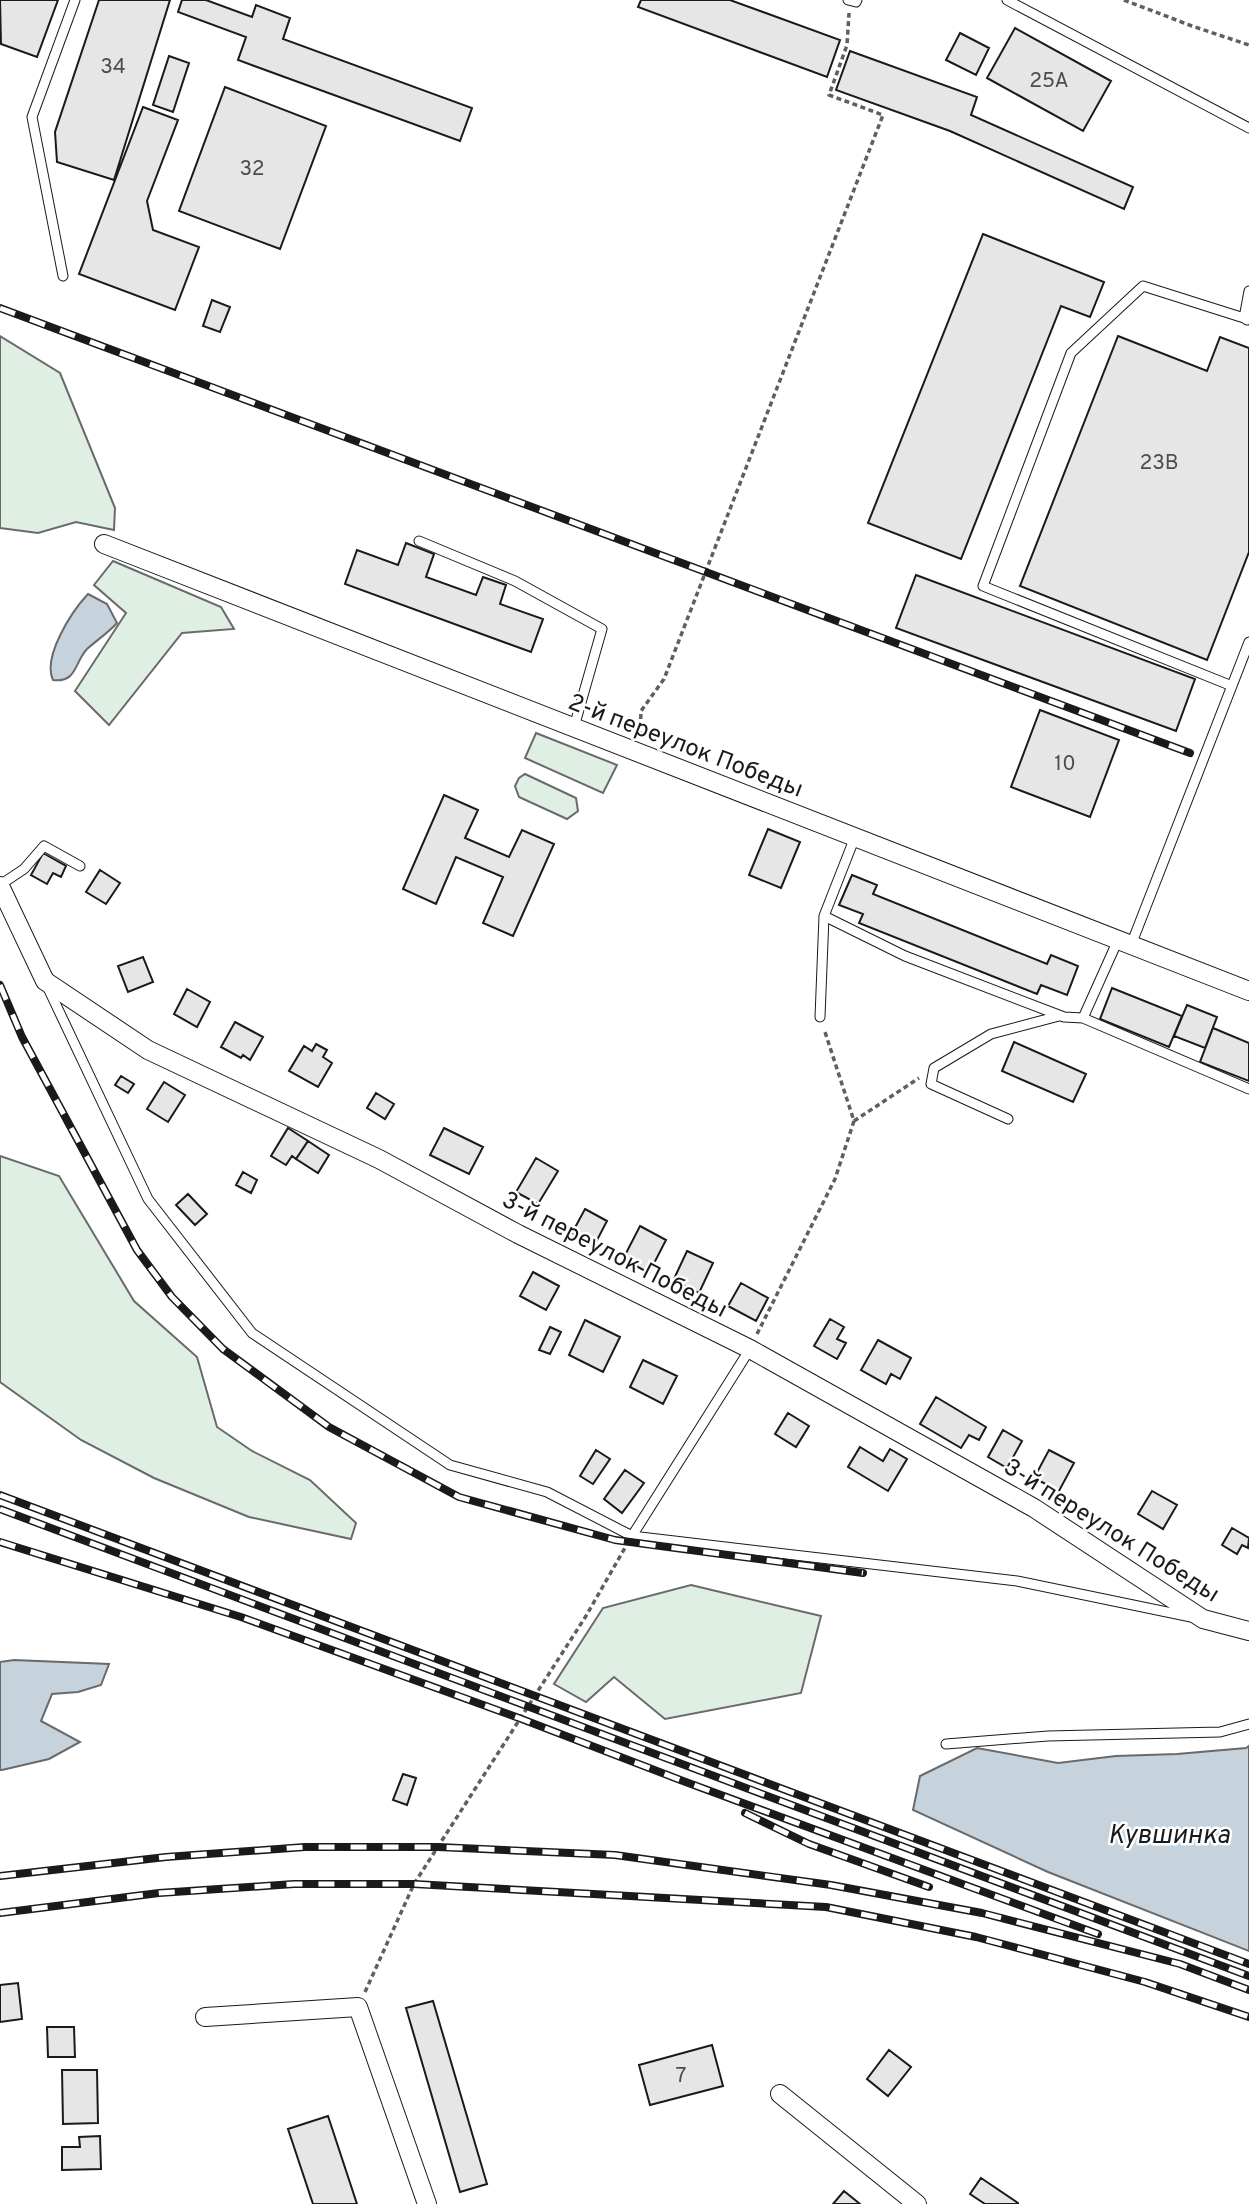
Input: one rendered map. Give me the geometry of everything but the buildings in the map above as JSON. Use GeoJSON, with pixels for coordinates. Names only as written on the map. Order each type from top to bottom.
{"type":"FeatureCollection","features":[{"type":"Feature","properties":{"kind":"street","name":"2-й переулок Победы"},"geometry":{"type":"LineString","coordinates":[[104,544],[1249,991]]}},
{"type":"Feature","properties":{"kind":"street"},"geometry":{"type":"LineString","coordinates":[[0,886],[45,981]]}},
{"type":"Feature","properties":{"kind":"street","name":"3-й переулок Победы"},"geometry":{"type":"LineString","coordinates":[[45,981],[148,1050],[379,1159],[518,1234],[750,1349],[1034,1508],[1203,1619],[1249,1632]]}},
{"type":"Feature","properties":{"kind":"street"},"geometry":{"type":"LineString","coordinates":[[205,2017],[358,2007],[427,2204]]}},
{"type":"Feature","properties":{"kind":"street"},"geometry":{"type":"LineString","coordinates":[[780,2094],[917,2204]]}},
{"type":"Feature","properties":{"kind":"lane"},"geometry":{"type":"LineString","coordinates":[[63,276],[32,117],[75,0]]}},
{"type":"Feature","properties":{"kind":"lane"},"geometry":{"type":"LineString","coordinates":[[849,0],[857,0]]}},
{"type":"Feature","properties":{"kind":"lane"},"geometry":{"type":"LineString","coordinates":[[1007,0],[1249,128]]}},
{"type":"Feature","properties":{"kind":"lane"},"geometry":{"type":"LineString","coordinates":[[1232,686],[983,586],[1071,353],[1143,286],[1246,319],[1249,291]]}},
{"type":"Feature","properties":{"kind":"lane"},"geometry":{"type":"LineString","coordinates":[[419,541],[515,581],[602,629],[574,727]]}},
{"type":"Feature","properties":{"kind":"lane"},"geometry":{"type":"LineString","coordinates":[[1083,1018],[1124,943],[1249,642]]}},
{"type":"Feature","properties":{"kind":"lane"},"geometry":{"type":"LineString","coordinates":[[820,1017],[824,916],[855,837]]}},
{"type":"Feature","properties":{"kind":"lane"},"geometry":{"type":"LineString","coordinates":[[0,886],[23,869],[44,846],[80,866]]}},
{"type":"Feature","properties":{"kind":"lane"},"geometry":{"type":"LineString","coordinates":[[824,916],[905,957],[1060,1016],[1083,1018],[1249,1089]]}},
{"type":"Feature","properties":{"kind":"lane"},"geometry":{"type":"LineString","coordinates":[[45,981],[148,1199],[252,1332],[450,1465],[547,1492],[632,1536],[1017,1581],[1203,1619]]}},
{"type":"Feature","properties":{"kind":"lane"},"geometry":{"type":"LineString","coordinates":[[1008,1119],[931,1084],[934,1068],[991,1034],[1060,1016]]}},
{"type":"Feature","properties":{"kind":"lane"},"geometry":{"type":"LineString","coordinates":[[632,1536],[750,1349]]}},
{"type":"Feature","properties":{"kind":"lane"},"geometry":{"type":"LineString","coordinates":[[946,1744],[1048,1737],[1220,1732],[1249,1724]]}},
{"type":"Feature","properties":{"kind":"path"},"geometry":{"type":"LineString","coordinates":[[639,753],[641,711],[664,678],[883,115],[829,94],[847,45],[849,0]]}},
{"type":"Feature","properties":{"kind":"path"},"geometry":{"type":"LineString","coordinates":[[1124,0],[1249,45]]}},
{"type":"Feature","properties":{"kind":"path"},"geometry":{"type":"LineString","coordinates":[[750,1349],[835,1179],[854,1121],[820,1017]]}},
{"type":"Feature","properties":{"kind":"path"},"geometry":{"type":"LineString","coordinates":[[854,1121],[934,1068]]}},
{"type":"Feature","properties":{"kind":"path"},"geometry":{"type":"LineString","coordinates":[[358,2007],[414,1884],[586,1616],[632,1536]]}},
{"type":"Feature","properties":{"kind":"green space"},"geometry":{"type":"Polygon","coordinates":[[[0,336],[60,373],[115,508],[114,530],[76,522],[38,533],[0,528],[0,336]]]}},
{"type":"Feature","properties":{"kind":"green space"},"geometry":{"type":"Polygon","coordinates":[[[113,561],[221,607],[234,629],[182,633],[109,725],[75,691],[126,613],[94,585],[113,561]]]}},
{"type":"Feature","properties":{"kind":"green space"},"geometry":{"type":"Polygon","coordinates":[[[536,733],[617,765],[603,793],[525,758],[536,733]]]}},
{"type":"Feature","properties":{"kind":"green space"},"geometry":{"type":"Polygon","coordinates":[[[525,774],[576,798],[578,811],[567,819],[519,797],[515,786],[525,774]]]}},
{"type":"Feature","properties":{"kind":"green space"},"geometry":{"type":"Polygon","coordinates":[[[0,1156],[59,1176],[134,1301],[197,1357],[217,1427],[252,1451],[310,1480],[356,1523],[351,1539],[249,1517],[154,1478],[81,1440],[0,1382],[0,1156]]]}},
{"type":"Feature","properties":{"kind":"green space"},"geometry":{"type":"Polygon","coordinates":[[[691,1585],[821,1616],[801,1693],[665,1719],[614,1677],[586,1702],[554,1684],[603,1608],[691,1585]]]}},
{"type":"Feature","properties":{"kind":"water"},"geometry":{"type":"Polygon","coordinates":[[[88,594],[107,604],[117,623],[87,649],[71,675],[61,680],[53,680],[51,670],[55,647],[74,611],[88,594]]]}},
{"type":"Feature","properties":{"kind":"water"},"geometry":{"type":"Polygon","coordinates":[[[14,1660],[109,1664],[101,1685],[78,1692],[52,1694],[41,1721],[80,1742],[49,1759],[0,1770],[0,1662],[14,1660]]]}},
{"type":"Feature","properties":{"kind":"water","name":"Кувшинка"},"geometry":{"type":"Polygon","coordinates":[[[1249,1746],[1249,1951],[1048,1872],[913,1810],[920,1776],[977,1748],[1058,1763],[1249,1746]]]}},
{"type":"Feature","properties":{"kind":"railway"},"geometry":{"type":"LineString","coordinates":[[0,308],[1190,753]]}},
{"type":"Feature","properties":{"kind":"railway"},"geometry":{"type":"LineString","coordinates":[[0,985],[22,1037],[137,1250],[172,1297],[223,1349],[329,1427],[459,1497],[615,1540],[863,1573]]}},
{"type":"Feature","properties":{"kind":"railway"},"geometry":{"type":"LineString","coordinates":[[0,1495],[1249,1964]]}},
{"type":"Feature","properties":{"kind":"railway"},"geometry":{"type":"LineString","coordinates":[[0,1509],[1249,1976]]}},
{"type":"Feature","properties":{"kind":"railway"},"geometry":{"type":"LineString","coordinates":[[0,1542],[241,1617],[1098,1934]]}},
{"type":"Feature","properties":{"kind":"railway"},"geometry":{"type":"LineString","coordinates":[[745,1813],[809,1844],[929,1887]]}},
{"type":"Feature","properties":{"kind":"railway"},"geometry":{"type":"LineString","coordinates":[[0,1876],[166,1857],[305,1847],[438,1847],[615,1855],[831,1885],[982,1913],[1180,1964],[1249,1990]]}},
{"type":"Feature","properties":{"kind":"railway"},"geometry":{"type":"LineString","coordinates":[[0,1913],[159,1893],[294,1884],[414,1884],[826,1907],[976,1937],[1145,1982],[1249,2017]]}}]}
